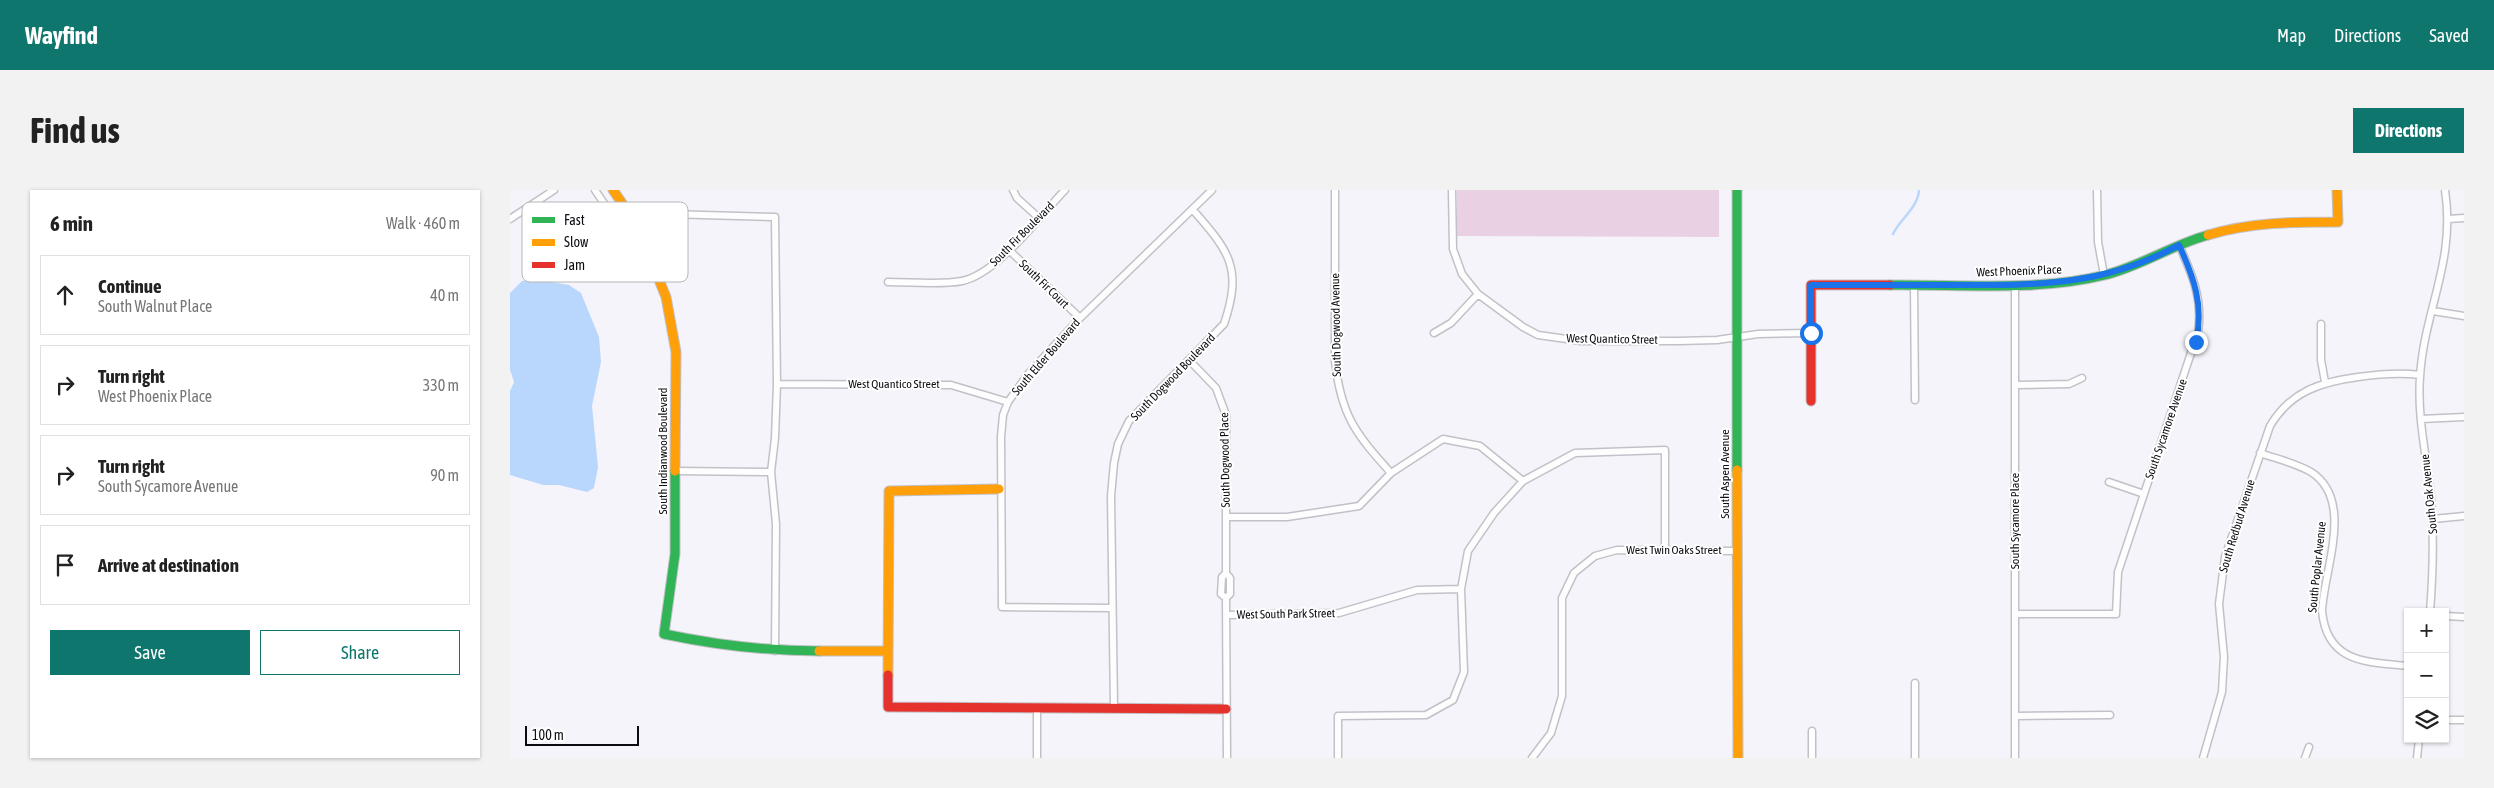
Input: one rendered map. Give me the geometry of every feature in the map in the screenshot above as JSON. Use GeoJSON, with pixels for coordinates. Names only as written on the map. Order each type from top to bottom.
{"type":"FeatureCollection","features":[{"type":"Feature","properties":{"kind":"street"},"geometry":{"type":"LineString","coordinates":[[536,202],[554,190]]}},
{"type":"Feature","properties":{"kind":"street","name":"South Indianwood Boulevard"},"geometry":{"type":"LineString","coordinates":[[595,190],[604,202]]}},
{"type":"Feature","properties":{"kind":"street","name":"South Indianwood Boulevard"},"geometry":{"type":"LineString","coordinates":[[613,190],[621,202]]}},
{"type":"Feature","properties":{"kind":"street"},"geometry":{"type":"LineString","coordinates":[[1013,190],[1018,198],[1039,218]]}},
{"type":"Feature","properties":{"kind":"street","name":"South Fir Boulevard"},"geometry":{"type":"LineString","coordinates":[[888,282],[962,281],[980,273],[997,262],[1065,190]]}},
{"type":"Feature","properties":{"kind":"street","name":"South Elder Boulevard"},"geometry":{"type":"LineString","coordinates":[[1112,608],[1002,608],[1000,489],[1003,415],[1008,402],[1029,373],[1080,318],[1212,190]]}},
{"type":"Feature","properties":{"kind":"street","name":"South Dogwood Avenue"},"geometry":{"type":"LineString","coordinates":[[1335,190],[1335,361],[1337,381],[1346,413],[1354,429],[1391,473]]}},
{"type":"Feature","properties":{"kind":"street","name":"West Quantico Street"},"geometry":{"type":"LineString","coordinates":[[1452,190],[1452,234],[1457,263],[1466,280],[1478,294],[1523,327],[1538,335],[1581,341],[1713,340],[1758,334],[1811,333]]}},
{"type":"Feature","properties":{"kind":"street","name":"South Aspen Avenue"},"geometry":{"type":"LineString","coordinates":[[1737,190],[1738,758]]}},
{"type":"Feature","properties":{"kind":"street"},"geometry":{"type":"LineString","coordinates":[[2097,190],[2098,242],[2104,275]]}},
{"type":"Feature","properties":{"kind":"street","name":"West Phoenix Place"},"geometry":{"type":"LineString","coordinates":[[1811,333],[1811,285],[2055,284],[2104,275],[2136,266],[2179,245],[2216,231],[2253,224],[2338,222],[2337,190]]}},
{"type":"Feature","properties":{"kind":"street","name":"South Oak Avenue"},"geometry":{"type":"LineString","coordinates":[[2430,608],[2433,519],[2421,419],[2420,376],[2445,260],[2448,219],[2445,190]]}},
{"type":"Feature","properties":{"kind":"street","name":"South Dogwood Boulevard"},"geometry":{"type":"LineString","coordinates":[[1114,707],[1111,496],[1118,444],[1129,421],[1224,324],[1231,304],[1232,277],[1228,256],[1215,235],[1193,210]]}},
{"type":"Feature","properties":{"kind":"street"},"geometry":{"type":"LineString","coordinates":[[510,219],[522,211]]}},
{"type":"Feature","properties":{"kind":"street"},"geometry":{"type":"LineString","coordinates":[[688,215],[775,217],[777,384],[776,438],[771,472],[776,524],[775,651],[888,651]]}},
{"type":"Feature","properties":{"kind":"street"},"geometry":{"type":"LineString","coordinates":[[2448,219],[2464,218]]}},
{"type":"Feature","properties":{"kind":"street","name":"South Sycamore Avenue"},"geometry":{"type":"LineString","coordinates":[[2015,614],[2116,614],[2118,572],[2196,342],[2199,325],[2200,305],[2196,284],[2179,245]]}},
{"type":"Feature","properties":{"kind":"street","name":"South Fir Court"},"geometry":{"type":"LineString","coordinates":[[1009,250],[1080,318]]}},
{"type":"Feature","properties":{"kind":"street","name":"South Indianwood Boulevard"},"geometry":{"type":"LineString","coordinates":[[660,282],[666,297],[676,352],[675,554],[664,634],[718,645],[775,651]]}},
{"type":"Feature","properties":{"kind":"street"},"geometry":{"type":"LineString","coordinates":[[1914,285],[1915,400]]}},
{"type":"Feature","properties":{"kind":"street","name":"South Sycamore Place"},"geometry":{"type":"LineString","coordinates":[[2015,285],[2015,758]]}},
{"type":"Feature","properties":{"kind":"street"},"geometry":{"type":"LineString","coordinates":[[1434,333],[1451,323],[1478,294]]}},
{"type":"Feature","properties":{"kind":"street"},"geometry":{"type":"LineString","coordinates":[[2433,311],[2464,316]]}},
{"type":"Feature","properties":{"kind":"street"},"geometry":{"type":"LineString","coordinates":[[2321,324],[2321,360],[2326,382],[2386,373],[2420,376]]}},
{"type":"Feature","properties":{"kind":"street"},"geometry":{"type":"LineString","coordinates":[[1811,333],[1811,401]]}},
{"type":"Feature","properties":{"kind":"street","name":"South Dogwood Place"},"geometry":{"type":"LineString","coordinates":[[1188,360],[1216,388],[1226,415],[1226,573],[1230,578],[1230,594],[1226,598],[1227,758]]}},
{"type":"Feature","properties":{"kind":"street"},"geometry":{"type":"LineString","coordinates":[[2015,385],[2069,384],[2082,378]]}},
{"type":"Feature","properties":{"kind":"street","name":"South Redbud Avenue"},"geometry":{"type":"LineString","coordinates":[[2203,758],[2222,692],[2224,657],[2219,604],[2225,557],[2270,426],[2281,410],[2295,397],[2326,382]]}},
{"type":"Feature","properties":{"kind":"street","name":"West Quantico Street"},"geometry":{"type":"LineString","coordinates":[[777,384],[951,385],[1008,402]]}},
{"type":"Feature","properties":{"kind":"street"},"geometry":{"type":"LineString","coordinates":[[2421,419],[2464,417]]}},
{"type":"Feature","properties":{"kind":"street"},"geometry":{"type":"LineString","coordinates":[[1226,517],[1287,517],[1360,506],[1391,473],[1443,439],[1480,446],[1523,481]]}},
{"type":"Feature","properties":{"kind":"street"},"geometry":{"type":"LineString","coordinates":[[1338,758],[1338,716],[1426,715],[1453,700],[1464,672],[1461,590],[1468,552],[1494,513],[1523,481],[1575,453],[1665,450],[1665,550]]}},
{"type":"Feature","properties":{"kind":"street","name":"South Poplar Avenue"},"geometry":{"type":"LineString","coordinates":[[2260,453],[2311,472],[2322,482],[2332,499],[2334,524],[2322,611],[2324,624],[2330,639],[2342,652],[2356,660],[2404,666]]}},
{"type":"Feature","properties":{"kind":"street"},"geometry":{"type":"LineString","coordinates":[[676,471],[771,472]]}},
{"type":"Feature","properties":{"kind":"street"},"geometry":{"type":"LineString","coordinates":[[2109,482],[2144,494]]}},
{"type":"Feature","properties":{"kind":"street"},"geometry":{"type":"LineString","coordinates":[[1000,489],[889,491],[888,707],[1226,709]]}},
{"type":"Feature","properties":{"kind":"street"},"geometry":{"type":"LineString","coordinates":[[2433,519],[2464,516]]}},
{"type":"Feature","properties":{"kind":"street","name":"West Twin Oaks Street"},"geometry":{"type":"LineString","coordinates":[[1532,758],[1551,733],[1562,696],[1562,598],[1574,573],[1595,556],[1617,550],[1737,551]]}},
{"type":"Feature","properties":{"kind":"street","name":"West South Park Street"},"geometry":{"type":"LineString","coordinates":[[1227,615],[1339,613],[1417,590],[1461,590]]}},
{"type":"Feature","properties":{"kind":"street"},"geometry":{"type":"LineString","coordinates":[[2449,616],[2464,617]]}},
{"type":"Feature","properties":{"kind":"street"},"geometry":{"type":"LineString","coordinates":[[1915,683],[1915,758]]}},
{"type":"Feature","properties":{"kind":"street"},"geometry":{"type":"LineString","coordinates":[[1037,708],[1037,758]]}},
{"type":"Feature","properties":{"kind":"street"},"geometry":{"type":"LineString","coordinates":[[2016,716],[2110,715]]}},
{"type":"Feature","properties":{"kind":"street"},"geometry":{"type":"LineString","coordinates":[[2449,720],[2464,720]]}},
{"type":"Feature","properties":{"kind":"street"},"geometry":{"type":"LineString","coordinates":[[1812,731],[1812,758]]}},
{"type":"Feature","properties":{"kind":"street"},"geometry":{"type":"LineString","coordinates":[[2417,758],[2419,743]]}},
{"type":"Feature","properties":{"kind":"street"},"geometry":{"type":"LineString","coordinates":[[2305,758],[2308,747]]}},
{"type":"Feature","properties":{"kind":"shaded area"},"geometry":{"type":"Polygon","coordinates":[[[1457,190],[1719,190],[1719,237],[1457,236],[1457,190]]]}},
{"type":"Feature","properties":{"kind":"water"},"geometry":{"type":"Polygon","coordinates":[[[522,281],[552,282],[569,285],[581,293],[599,337],[601,362],[592,406],[598,467],[594,488],[587,492],[559,485],[543,485],[510,475],[510,391],[514,382],[510,370],[510,293],[522,281]]]}},
{"type":"Feature","properties":{"kind":"waterway"},"geometry":{"type":"LineString","coordinates":[[1893,234],[1916,202],[1919,190]]}},
{"type":"Feature","properties":{"kind":"traffic: fast"},"geometry":{"type":"LineString","coordinates":[[1737,190],[1737,470]]}},
{"type":"Feature","properties":{"kind":"traffic: fast"},"geometry":{"type":"LineString","coordinates":[[1890,285],[1998,286],[2053,284],[2079,280],[2118,271],[2208,235]]}},
{"type":"Feature","properties":{"kind":"traffic: fast"},"geometry":{"type":"LineString","coordinates":[[675,471],[675,554],[664,634],[741,647],[819,651]]}},
{"type":"Feature","properties":{"kind":"traffic: slow"},"geometry":{"type":"LineString","coordinates":[[613,190],[621,202]]}},
{"type":"Feature","properties":{"kind":"traffic: slow"},"geometry":{"type":"LineString","coordinates":[[2208,235],[2256,225],[2338,222],[2337,190]]}},
{"type":"Feature","properties":{"kind":"traffic: slow"},"geometry":{"type":"LineString","coordinates":[[660,282],[666,297],[676,352],[675,471]]}},
{"type":"Feature","properties":{"kind":"traffic: slow"},"geometry":{"type":"LineString","coordinates":[[1737,470],[1738,758]]}},
{"type":"Feature","properties":{"kind":"traffic: slow"},"geometry":{"type":"LineString","coordinates":[[888,675],[889,491],[999,489]]}},
{"type":"Feature","properties":{"kind":"traffic: slow"},"geometry":{"type":"LineString","coordinates":[[819,651],[888,651]]}},
{"type":"Feature","properties":{"kind":"traffic: jam"},"geometry":{"type":"LineString","coordinates":[[1811,401],[1811,285],[1890,285]]}},
{"type":"Feature","properties":{"kind":"traffic: jam"},"geometry":{"type":"LineString","coordinates":[[888,675],[888,707],[1226,709]]}},
{"type":"Feature","properties":{"kind":"route"},"geometry":{"type":"LineString","coordinates":[[1811,333],[1811,285],[2055,284],[2122,271],[2152,260],[2179,245],[2192,272],[2199,296],[2200,318],[2196,342]]}}]}
